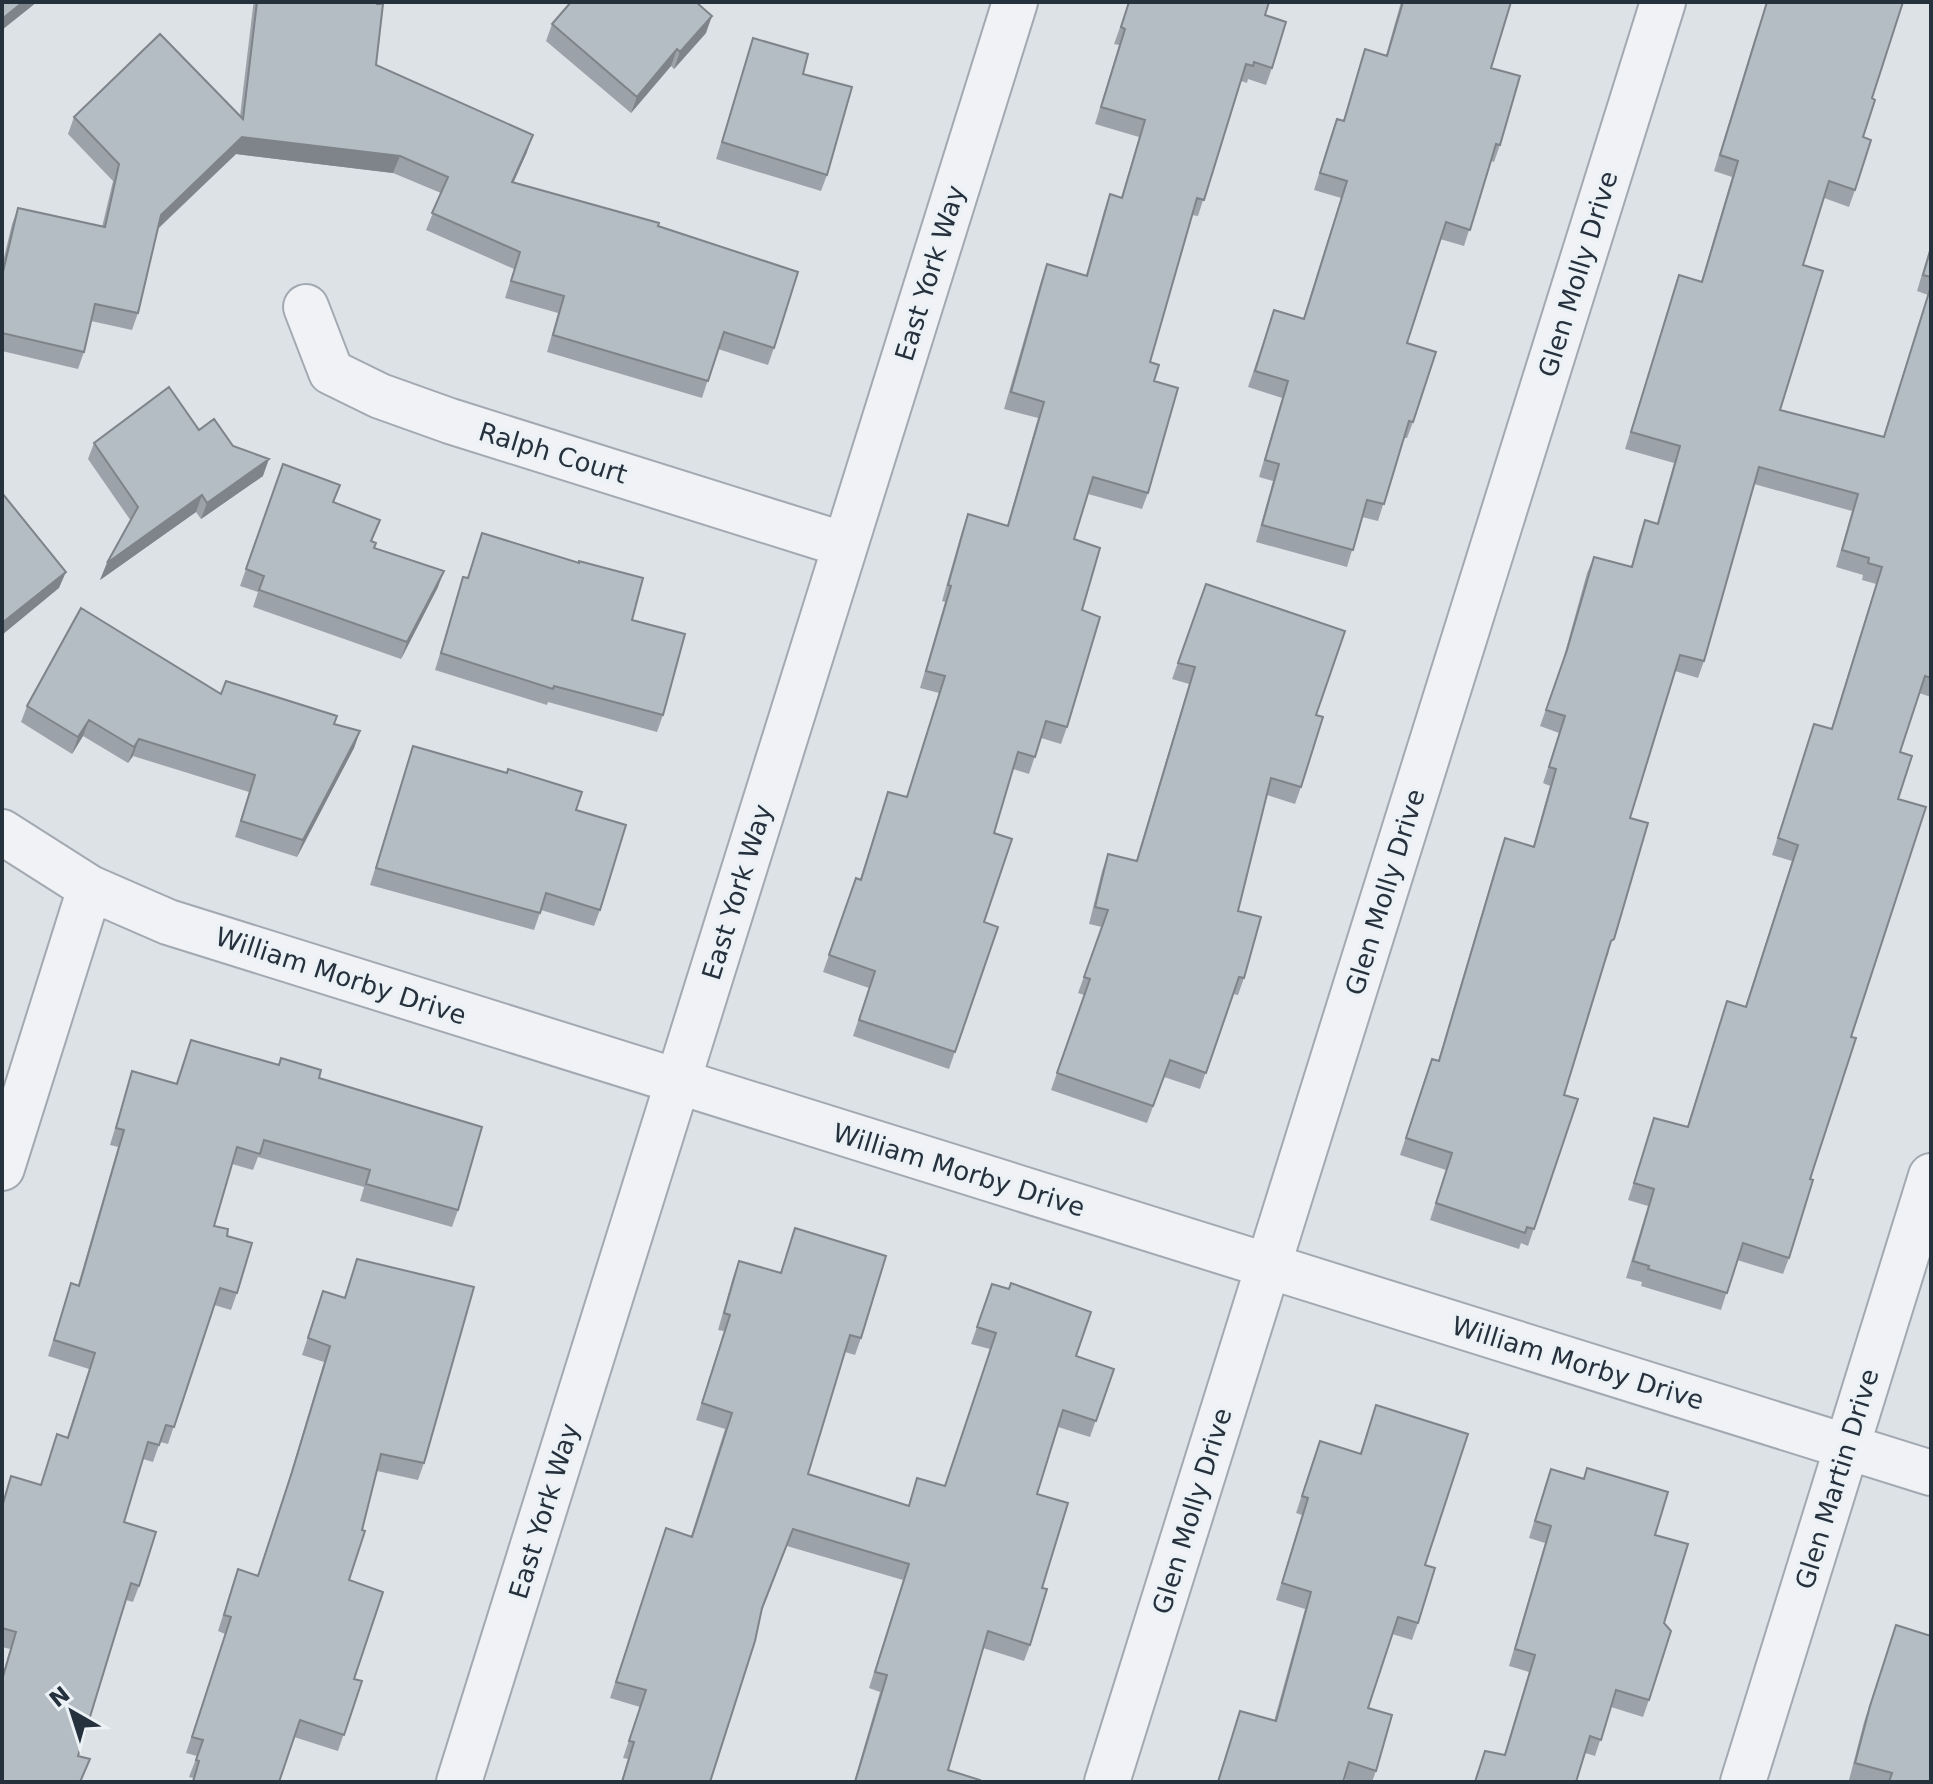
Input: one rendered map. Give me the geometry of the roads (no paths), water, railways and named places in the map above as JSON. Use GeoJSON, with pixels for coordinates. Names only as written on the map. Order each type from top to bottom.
{"type":"FeatureCollection","features":[{"type":"Feature","properties":{"kind":"street","name":"East York Way"},"geometry":{"type":"LineString","coordinates":[[459,1782],[1015,2]]}},
{"type":"Feature","properties":{"kind":"street","name":"Glen Molly Drive"},"geometry":{"type":"LineString","coordinates":[[1107,1782],[1663,2]]}},
{"type":"Feature","properties":{"kind":"street","name":"Ralph Court"},"geometry":{"type":"LineString","coordinates":[[306,307],[331,372],[380,396],[450,421],[845,545]]}},
{"type":"Feature","properties":{"kind":"street","name":"William Morby Drive"},"geometry":{"type":"LineString","coordinates":[[2,832],[90,888],[168,922],[1931,1473]]}},
{"type":"Feature","properties":{"kind":"street"},"geometry":{"type":"LineString","coordinates":[[2,1168],[90,888]]}},
{"type":"Feature","properties":{"kind":"street","name":"Glen Martin Drive"},"geometry":{"type":"LineString","coordinates":[[1743,1782],[1931,1176]]}}]}
